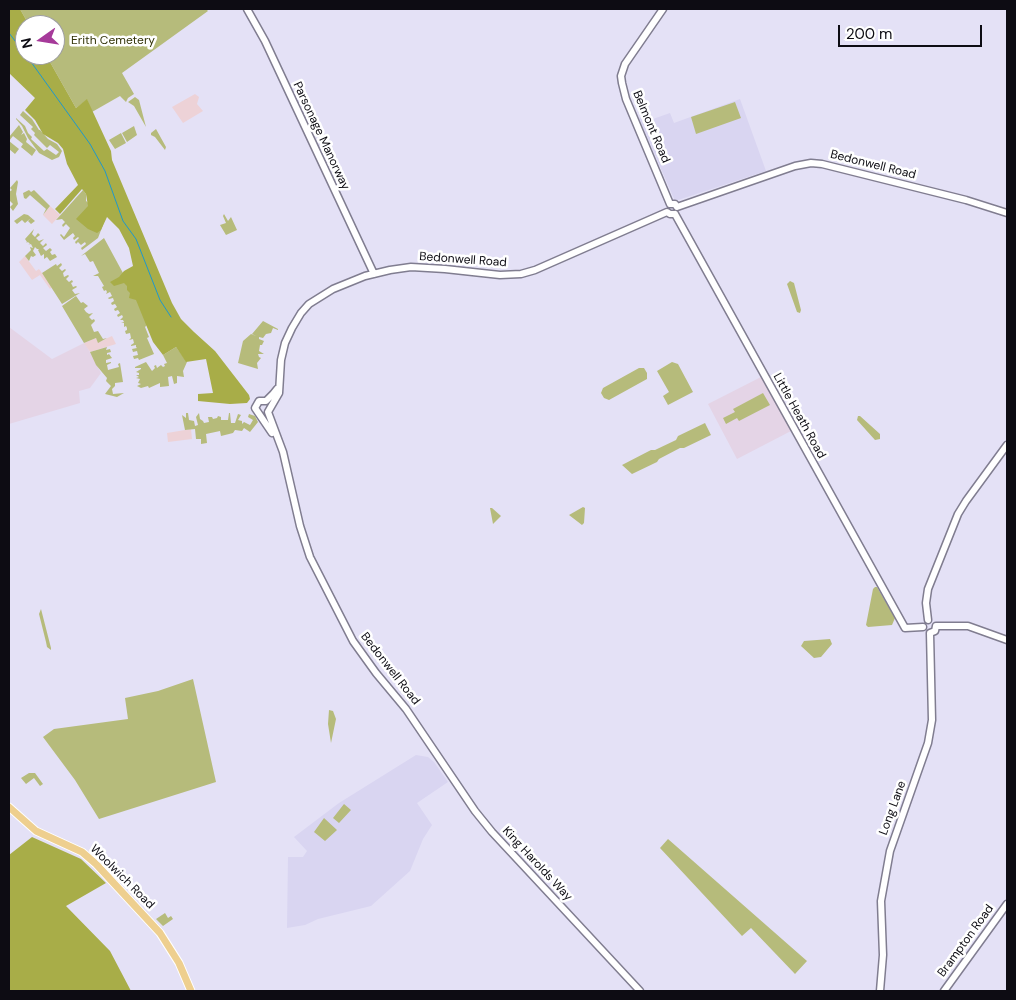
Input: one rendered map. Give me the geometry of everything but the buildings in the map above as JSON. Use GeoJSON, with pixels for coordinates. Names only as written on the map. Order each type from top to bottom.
{"type":"FeatureCollection","features":[{"type":"Feature","properties":{"kind":"main road","name":"Woolwich Road"},"geometry":{"type":"LineString","coordinates":[[9,807],[36,831],[82,852],[96,864],[160,933],[179,963],[191,991]]}},
{"type":"Feature","properties":{"kind":"street","name":"Parsonage Manorway"},"geometry":{"type":"LineString","coordinates":[[248,9],[265,41],[314,150],[374,274]]}},
{"type":"Feature","properties":{"kind":"street","name":"Belmont Road"},"geometry":{"type":"LineString","coordinates":[[663,9],[624,64],[621,76],[623,91],[672,209]]}},
{"type":"Feature","properties":{"kind":"street","name":"Bedonwell Road"},"geometry":{"type":"LineString","coordinates":[[277,440],[268,406],[280,383],[281,360],[285,343],[292,328],[309,304],[333,289],[374,274],[390,270],[426,267],[500,275],[521,274],[535,270],[672,209],[795,166],[817,163],[832,165],[966,200],[1007,213]]}},
{"type":"Feature","properties":{"kind":"street","name":"Little Heath Road"},"geometry":{"type":"LineString","coordinates":[[672,209],[905,628],[923,627]]}},
{"type":"Feature","properties":{"kind":"street","name":"Bedonwell Road"},"geometry":{"type":"LineString","coordinates":[[268,406],[259,401],[255,408],[283,452],[300,526],[318,576],[353,641],[429,742]]}},
{"type":"Feature","properties":{"kind":"street"},"geometry":{"type":"LineString","coordinates":[[260,414],[264,415],[268,406]]}},
{"type":"Feature","properties":{"kind":"street"},"geometry":{"type":"LineString","coordinates":[[928,620],[926,603],[928,589],[958,514],[1007,445]]}},
{"type":"Feature","properties":{"kind":"street"},"geometry":{"type":"LineString","coordinates":[[928,620],[934,621],[936,626],[935,631],[930,633],[925,632],[923,627],[924,622],[928,620]]}},
{"type":"Feature","properties":{"kind":"street"},"geometry":{"type":"LineString","coordinates":[[936,626],[968,626],[1007,640]]}},
{"type":"Feature","properties":{"kind":"street","name":"Long Lane"},"geometry":{"type":"LineString","coordinates":[[880,991],[883,955],[881,901],[887,864],[901,816],[915,783],[928,743],[932,720],[930,633]]}},
{"type":"Feature","properties":{"kind":"street","name":"King Harolds Way"},"geometry":{"type":"LineString","coordinates":[[429,742],[475,811],[492,832],[640,991]]}},
{"type":"Feature","properties":{"kind":"street","name":"Brampton Road"},"geometry":{"type":"LineString","coordinates":[[944,991],[1007,904]]}},
{"type":"Feature","properties":{"kind":"shaded area"},"geometry":{"type":"Polygon","coordinates":[[[195,94],[199,97],[197,104],[203,111],[183,123],[172,107],[195,94]]]}},
{"type":"Feature","properties":{"kind":"shaded area"},"geometry":{"type":"Polygon","coordinates":[[[740,99],[766,171],[675,201],[639,118],[651,114],[653,119],[670,113],[674,123],[740,99]]]}},
{"type":"Feature","properties":{"kind":"shaded area"},"geometry":{"type":"Polygon","coordinates":[[[50,206],[60,215],[52,224],[43,215],[50,206]]]}},
{"type":"Feature","properties":{"kind":"shaded area"},"geometry":{"type":"Polygon","coordinates":[[[25,256],[36,271],[39,269],[52,287],[50,289],[40,275],[32,280],[19,262],[25,256]]]}},
{"type":"Feature","properties":{"kind":"shaded area"},"geometry":{"type":"Polygon","coordinates":[[[9,327],[52,359],[84,343],[86,345],[101,373],[90,388],[79,391],[80,403],[9,424],[9,327]]]}},
{"type":"Feature","properties":{"kind":"shaded area"},"geometry":{"type":"Polygon","coordinates":[[[112,336],[116,344],[90,352],[84,343],[96,338],[99,342],[112,336]]]}},
{"type":"Feature","properties":{"kind":"shaded area"},"geometry":{"type":"Polygon","coordinates":[[[763,376],[791,431],[737,459],[708,404],[763,376]]]}},
{"type":"Feature","properties":{"kind":"shaded area"},"geometry":{"type":"Polygon","coordinates":[[[191,429],[192,439],[168,442],[167,433],[191,429]]]}},
{"type":"Feature","properties":{"kind":"shaded area"},"geometry":{"type":"Polygon","coordinates":[[[416,755],[428,757],[434,762],[448,782],[417,803],[432,825],[423,839],[410,871],[371,906],[318,919],[305,925],[287,928],[288,857],[303,857],[307,851],[294,837],[339,803],[416,755]]]}},
{"type":"Feature","properties":{"kind":"green space"},"geometry":{"type":"Polygon","coordinates":[[[9,9],[20,9],[23,15],[15,15],[15,65],[52,65],[76,108],[87,99],[111,151],[112,160],[172,303],[181,319],[215,351],[249,395],[250,399],[247,403],[230,404],[198,401],[198,394],[213,393],[206,359],[186,362],[176,347],[163,355],[153,342],[136,300],[129,298],[130,293],[127,290],[127,286],[124,283],[114,286],[110,282],[133,266],[129,248],[119,229],[107,217],[101,230],[97,233],[88,229],[76,219],[88,206],[86,194],[82,189],[60,214],[55,209],[78,185],[67,164],[63,149],[58,143],[43,134],[35,120],[25,110],[35,98],[9,73],[9,9]]]}},
{"type":"Feature","properties":{"kind":"green space","name":"Erith Cemetery"},"geometry":{"type":"Polygon","coordinates":[[[20,9],[206,9],[208,11],[122,73],[134,94],[126,102],[120,96],[92,112],[87,100],[76,108],[52,65],[65,65],[65,15],[23,15],[20,9]]]}},
{"type":"Feature","properties":{"kind":"green space"},"geometry":{"type":"Polygon","coordinates":[[[135,97],[139,100],[146,127],[134,106],[128,102],[135,97]]]}},
{"type":"Feature","properties":{"kind":"green space"},"geometry":{"type":"Polygon","coordinates":[[[735,102],[741,118],[696,134],[691,117],[735,102]]]}},
{"type":"Feature","properties":{"kind":"green space"},"geometry":{"type":"Polygon","coordinates":[[[23,111],[48,139],[57,144],[62,151],[59,157],[52,160],[39,153],[16,118],[25,126],[32,137],[31,139],[44,151],[47,149],[56,155],[59,152],[50,145],[47,148],[34,135],[35,133],[31,129],[33,127],[20,115],[23,111]]]}},
{"type":"Feature","properties":{"kind":"green space"},"geometry":{"type":"Polygon","coordinates":[[[19,125],[23,132],[21,135],[24,133],[27,139],[26,142],[36,150],[32,156],[21,147],[23,144],[13,136],[9,141],[9,137],[19,125]]]}},
{"type":"Feature","properties":{"kind":"green space"},"geometry":{"type":"Polygon","coordinates":[[[134,126],[137,135],[127,142],[122,133],[134,126]]]}},
{"type":"Feature","properties":{"kind":"green space"},"geometry":{"type":"Polygon","coordinates":[[[156,129],[166,147],[165,150],[155,137],[151,135],[156,129]]]}},
{"type":"Feature","properties":{"kind":"green space"},"geometry":{"type":"Polygon","coordinates":[[[121,133],[126,143],[115,149],[109,140],[121,133]]]}},
{"type":"Feature","properties":{"kind":"green space"},"geometry":{"type":"Polygon","coordinates":[[[9,141],[19,149],[15,154],[9,149],[9,141]]]}},
{"type":"Feature","properties":{"kind":"green space"},"geometry":{"type":"Polygon","coordinates":[[[17,180],[16,194],[18,204],[13,211],[10,207],[13,204],[9,200],[9,192],[17,180]]]}},
{"type":"Feature","properties":{"kind":"green space"},"geometry":{"type":"Polygon","coordinates":[[[29,190],[31,192],[34,190],[50,206],[43,215],[46,209],[30,195],[26,199],[24,198],[23,193],[29,190]]]}},
{"type":"Feature","properties":{"kind":"green space"},"geometry":{"type":"Polygon","coordinates":[[[83,190],[86,194],[86,201],[106,217],[98,238],[82,250],[81,248],[86,244],[85,242],[81,245],[78,242],[76,244],[75,242],[79,238],[74,240],[75,236],[73,233],[64,240],[60,235],[64,237],[70,228],[66,224],[63,227],[62,225],[65,222],[62,219],[56,220],[83,190]]]}},
{"type":"Feature","properties":{"kind":"green space"},"geometry":{"type":"Polygon","coordinates":[[[24,214],[28,215],[35,221],[31,224],[28,221],[31,218],[25,223],[22,220],[17,224],[14,221],[24,214]]]}},
{"type":"Feature","properties":{"kind":"green space"},"geometry":{"type":"Polygon","coordinates":[[[224,214],[228,221],[231,217],[237,230],[226,235],[220,225],[226,223],[224,214]]]}},
{"type":"Feature","properties":{"kind":"green space"},"geometry":{"type":"Polygon","coordinates":[[[34,229],[32,234],[35,237],[38,233],[40,235],[36,238],[39,241],[44,239],[40,243],[43,246],[46,243],[47,245],[43,248],[46,251],[50,248],[52,255],[55,254],[57,257],[50,261],[47,257],[44,259],[44,254],[41,256],[39,249],[35,247],[33,251],[36,255],[31,256],[29,261],[25,256],[31,250],[30,247],[33,248],[31,244],[28,245],[30,244],[26,243],[25,239],[34,229]]]}},
{"type":"Feature","properties":{"kind":"green space"},"geometry":{"type":"Polygon","coordinates":[[[104,238],[136,297],[147,325],[145,327],[149,337],[147,338],[154,354],[139,360],[138,358],[134,359],[133,356],[138,355],[137,351],[133,352],[132,349],[137,348],[136,345],[131,346],[134,343],[133,339],[129,340],[131,338],[130,333],[126,334],[127,328],[126,326],[124,327],[124,323],[121,323],[124,322],[123,320],[120,320],[123,317],[122,315],[118,317],[117,315],[120,313],[114,309],[117,307],[111,303],[114,301],[113,298],[108,298],[112,296],[110,292],[106,294],[107,292],[106,290],[104,291],[102,287],[104,286],[98,276],[93,276],[99,273],[93,261],[90,262],[85,254],[81,256],[104,238]]]}},
{"type":"Feature","properties":{"kind":"green space"},"geometry":{"type":"Polygon","coordinates":[[[61,263],[62,265],[59,268],[62,271],[66,270],[63,273],[64,277],[68,275],[66,279],[69,282],[72,280],[73,287],[77,287],[72,290],[75,294],[80,293],[62,304],[42,273],[61,263]]]}},
{"type":"Feature","properties":{"kind":"green space"},"geometry":{"type":"Polygon","coordinates":[[[790,281],[794,283],[801,310],[800,313],[797,312],[787,284],[790,281]]]}},
{"type":"Feature","properties":{"kind":"green space"},"geometry":{"type":"Polygon","coordinates":[[[76,296],[81,303],[83,302],[88,306],[84,309],[86,312],[89,314],[93,313],[89,317],[95,321],[91,325],[94,332],[98,331],[103,339],[107,338],[98,343],[96,338],[84,343],[62,306],[76,296]]]}},
{"type":"Feature","properties":{"kind":"green space"},"geometry":{"type":"Polygon","coordinates":[[[263,321],[278,330],[273,328],[271,333],[266,334],[263,338],[259,337],[259,339],[264,341],[260,345],[259,351],[264,354],[258,354],[261,358],[257,363],[258,369],[238,363],[243,341],[251,334],[256,336],[252,334],[263,321]]]}},
{"type":"Feature","properties":{"kind":"green space"},"geometry":{"type":"Polygon","coordinates":[[[107,347],[106,350],[110,349],[111,352],[107,353],[107,355],[109,354],[112,358],[106,360],[106,363],[111,362],[107,365],[108,370],[119,367],[118,364],[120,363],[123,382],[115,383],[112,389],[113,394],[124,393],[117,397],[105,394],[111,386],[96,365],[90,352],[107,347]]]}},
{"type":"Feature","properties":{"kind":"green space"},"geometry":{"type":"Polygon","coordinates":[[[176,347],[187,362],[183,371],[184,377],[177,376],[177,383],[174,384],[172,376],[168,377],[169,386],[160,387],[160,383],[149,388],[148,386],[141,388],[137,386],[141,384],[138,383],[140,379],[136,378],[139,377],[136,375],[139,375],[139,373],[136,372],[141,368],[135,367],[146,362],[152,371],[156,365],[157,368],[161,365],[163,367],[167,363],[163,355],[176,347]]]}},
{"type":"Feature","properties":{"kind":"green space"},"geometry":{"type":"Polygon","coordinates":[[[672,362],[678,364],[693,392],[668,405],[663,396],[669,392],[657,371],[672,362]]]}},
{"type":"Feature","properties":{"kind":"green space"},"geometry":{"type":"Polygon","coordinates":[[[639,368],[644,368],[647,373],[647,379],[609,400],[604,398],[601,393],[603,388],[639,368]]]}},
{"type":"Feature","properties":{"kind":"green space"},"geometry":{"type":"Polygon","coordinates":[[[763,393],[770,405],[739,421],[737,418],[726,424],[723,418],[735,412],[733,409],[763,393]]]}},
{"type":"Feature","properties":{"kind":"green space"},"geometry":{"type":"Polygon","coordinates":[[[186,413],[188,413],[189,420],[194,421],[195,426],[198,425],[196,417],[199,413],[200,419],[204,423],[209,422],[208,417],[213,419],[218,416],[221,417],[221,420],[228,420],[229,413],[231,423],[235,423],[238,414],[241,415],[238,420],[242,421],[242,424],[244,422],[250,425],[253,420],[248,417],[249,414],[255,416],[258,422],[250,432],[244,428],[242,431],[235,430],[233,433],[221,436],[220,431],[206,434],[207,443],[201,444],[201,439],[196,439],[195,429],[185,430],[182,415],[186,418],[186,413]]]}},
{"type":"Feature","properties":{"kind":"green space"},"geometry":{"type":"Polygon","coordinates":[[[858,416],[880,434],[880,439],[875,440],[857,420],[858,416]]]}},
{"type":"Feature","properties":{"kind":"green space"},"geometry":{"type":"Polygon","coordinates":[[[705,423],[711,435],[684,448],[680,448],[632,474],[622,465],[676,440],[678,436],[705,423]]]}},
{"type":"Feature","properties":{"kind":"green space"},"geometry":{"type":"Polygon","coordinates":[[[583,507],[585,508],[584,523],[582,525],[569,515],[583,507]]]}},
{"type":"Feature","properties":{"kind":"green space"},"geometry":{"type":"Polygon","coordinates":[[[490,508],[501,516],[493,524],[490,508]]]}},
{"type":"Feature","properties":{"kind":"green space"},"geometry":{"type":"Polygon","coordinates":[[[875,587],[877,587],[895,618],[892,625],[868,627],[866,625],[875,587]]]}},
{"type":"Feature","properties":{"kind":"green space"},"geometry":{"type":"Polygon","coordinates":[[[41,609],[51,650],[47,647],[39,614],[41,609]]]}},
{"type":"Feature","properties":{"kind":"green space"},"geometry":{"type":"Polygon","coordinates":[[[830,639],[832,644],[821,657],[814,658],[801,646],[804,641],[830,639]]]}},
{"type":"Feature","properties":{"kind":"green space"},"geometry":{"type":"Polygon","coordinates":[[[193,679],[216,782],[99,819],[75,780],[43,737],[54,729],[128,719],[125,698],[158,691],[193,679]]]}},
{"type":"Feature","properties":{"kind":"green space"},"geometry":{"type":"Polygon","coordinates":[[[329,710],[333,711],[336,719],[331,743],[328,724],[329,710]]]}},
{"type":"Feature","properties":{"kind":"green space"},"geometry":{"type":"Polygon","coordinates":[[[29,773],[35,773],[43,784],[40,786],[34,778],[26,784],[21,778],[29,773]]]}},
{"type":"Feature","properties":{"kind":"green space"},"geometry":{"type":"Polygon","coordinates":[[[344,804],[351,810],[339,823],[333,818],[344,804]]]}},
{"type":"Feature","properties":{"kind":"green space"},"geometry":{"type":"Polygon","coordinates":[[[324,818],[337,830],[325,841],[314,832],[324,818]]]}},
{"type":"Feature","properties":{"kind":"green space"},"geometry":{"type":"Polygon","coordinates":[[[32,837],[81,859],[106,883],[66,906],[110,951],[131,991],[9,991],[9,855],[32,837]]]}},
{"type":"Feature","properties":{"kind":"green space"},"geometry":{"type":"Polygon","coordinates":[[[668,839],[807,961],[795,974],[751,928],[742,936],[660,848],[668,839]]]}},
{"type":"Feature","properties":{"kind":"green space"},"geometry":{"type":"Polygon","coordinates":[[[165,913],[168,918],[171,916],[173,919],[163,926],[156,919],[165,913]]]}},
{"type":"Feature","properties":{"kind":"waterway"},"geometry":{"type":"LineString","coordinates":[[9,33],[15,41]]}},
{"type":"Feature","properties":{"kind":"waterway"},"geometry":{"type":"LineString","coordinates":[[33,65],[90,144],[105,171],[123,221],[136,239],[160,300],[171,317]]}}]}
